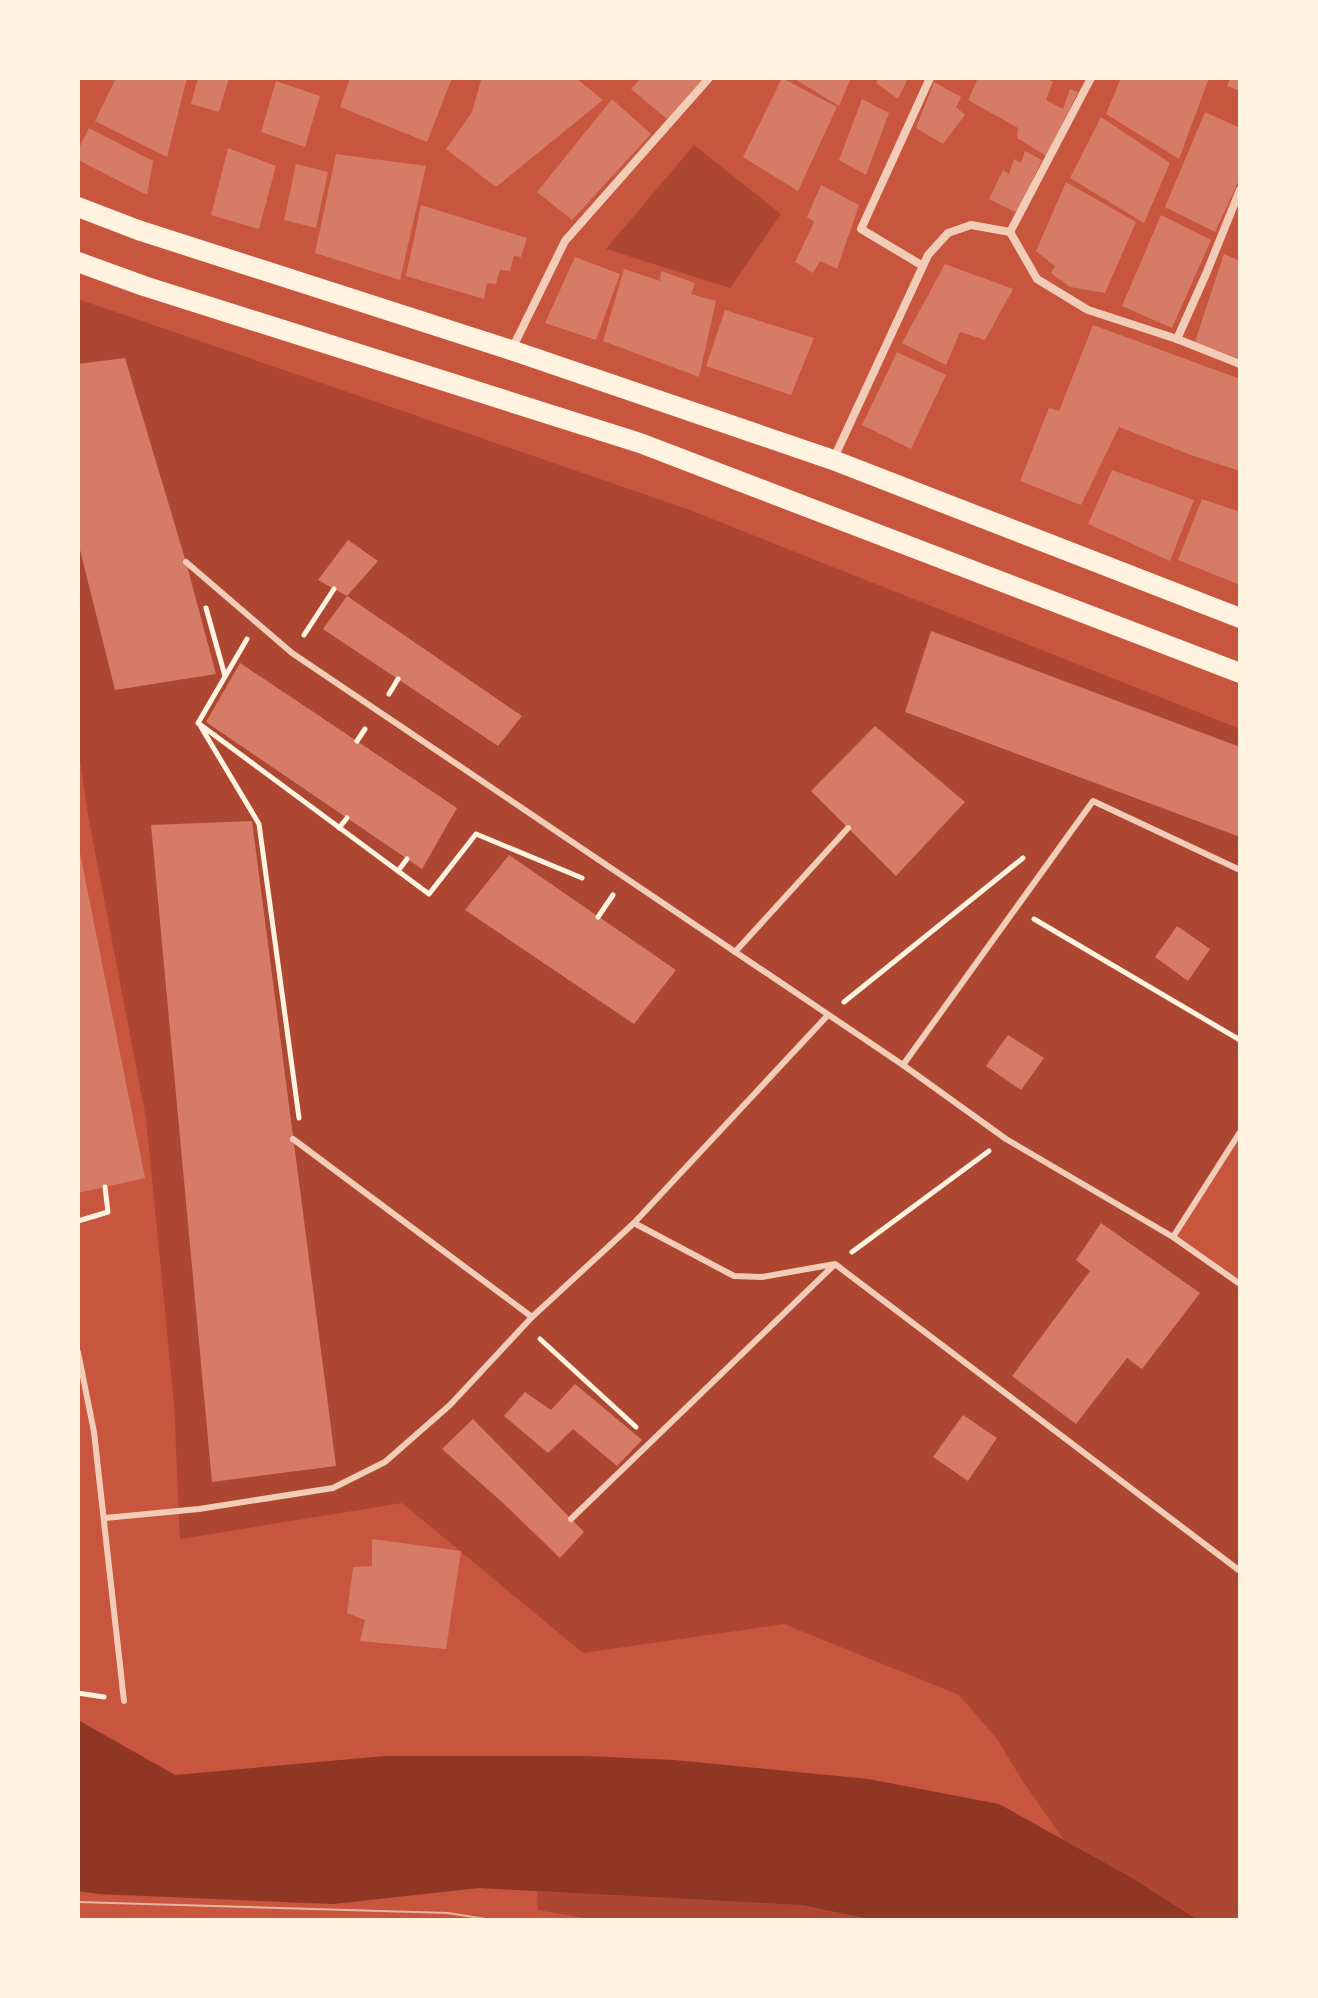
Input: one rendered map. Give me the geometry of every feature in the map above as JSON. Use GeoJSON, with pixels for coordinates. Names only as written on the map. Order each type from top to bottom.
{"type":"FeatureCollection","features":[{"type":"Feature","properties":{"kind":"main road"},"geometry":{"type":"LineString","coordinates":[[78,207],[138,230],[511,350],[833,460],[1240,618]]}},
{"type":"Feature","properties":{"kind":"main road"},"geometry":{"type":"LineString","coordinates":[[78,262],[144,286],[640,443],[1240,673]]}},
{"type":"Feature","properties":{"kind":"street"},"geometry":{"type":"LineString","coordinates":[[511,350],[565,241],[709,78]]}},
{"type":"Feature","properties":{"kind":"street"},"geometry":{"type":"LineString","coordinates":[[923,266],[861,229],[930,78]]}},
{"type":"Feature","properties":{"kind":"street"},"geometry":{"type":"LineString","coordinates":[[1010,232],[1091,78]]}},
{"type":"Feature","properties":{"kind":"street"},"geometry":{"type":"LineString","coordinates":[[1177,339],[1240,190]]}},
{"type":"Feature","properties":{"kind":"street"},"geometry":{"type":"LineString","coordinates":[[833,460],[928,255],[948,233],[971,225],[1010,232],[1037,279],[1088,310],[1177,339],[1240,364]]}},
{"type":"Feature","properties":{"kind":"lane"},"geometry":{"type":"LineString","coordinates":[[186,562],[292,653],[903,1065],[1006,1139],[1173,1237],[1240,1284]]}},
{"type":"Feature","properties":{"kind":"lane"},"geometry":{"type":"LineString","coordinates":[[903,1065],[1093,801],[1240,870]]}},
{"type":"Feature","properties":{"kind":"lane"},"geometry":{"type":"LineString","coordinates":[[735,952],[848,828]]}},
{"type":"Feature","properties":{"kind":"lane"},"geometry":{"type":"LineString","coordinates":[[105,1518],[199,1509],[333,1488],[385,1462],[450,1405],[532,1317],[634,1223],[828,1015]]}},
{"type":"Feature","properties":{"kind":"lane"},"geometry":{"type":"LineString","coordinates":[[1173,1237],[1240,1132]]}},
{"type":"Feature","properties":{"kind":"lane"},"geometry":{"type":"LineString","coordinates":[[293,1139],[532,1317]]}},
{"type":"Feature","properties":{"kind":"lane"},"geometry":{"type":"LineString","coordinates":[[634,1223],[734,1276],[762,1277],[835,1264],[1240,1571]]}},
{"type":"Feature","properties":{"kind":"lane"},"geometry":{"type":"LineString","coordinates":[[571,1519],[835,1264]]}},
{"type":"Feature","properties":{"kind":"lane"},"geometry":{"type":"LineString","coordinates":[[78,1352],[94,1432],[124,1701]]}},
{"type":"Feature","properties":{"kind":"path"},"geometry":{"type":"LineString","coordinates":[[195,570],[225,676]]}},
{"type":"Feature","properties":{"kind":"path"},"geometry":{"type":"LineString","coordinates":[[292,653],[334,589]]}},
{"type":"Feature","properties":{"kind":"path"},"geometry":{"type":"LineString","coordinates":[[198,723],[256,623]]}},
{"type":"Feature","properties":{"kind":"path"},"geometry":{"type":"LineString","coordinates":[[198,723],[429,894],[476,834],[585,879],[613,869]]}},
{"type":"Feature","properties":{"kind":"path"},"geometry":{"type":"LineString","coordinates":[[198,723],[259,824],[303,1146]]}},
{"type":"Feature","properties":{"kind":"path"},"geometry":{"type":"LineString","coordinates":[[249,761],[254,754]]}},
{"type":"Feature","properties":{"kind":"path"},"geometry":{"type":"LineString","coordinates":[[339,828],[347,818]]}},
{"type":"Feature","properties":{"kind":"path"},"geometry":{"type":"LineString","coordinates":[[828,1015],[1033,850]]}},
{"type":"Feature","properties":{"kind":"path"},"geometry":{"type":"LineString","coordinates":[[398,872],[407,859]]}},
{"type":"Feature","properties":{"kind":"path"},"geometry":{"type":"LineString","coordinates":[[1016,908],[1240,1040]]}},
{"type":"Feature","properties":{"kind":"path"},"geometry":{"type":"LineString","coordinates":[[835,1264],[1006,1139]]}},
{"type":"Feature","properties":{"kind":"path"},"geometry":{"type":"LineString","coordinates":[[78,1221],[108,1212],[105,1187]]}},
{"type":"Feature","properties":{"kind":"path"},"geometry":{"type":"LineString","coordinates":[[525,1325],[652,1441]]}},
{"type":"Feature","properties":{"kind":"shaded area"},"geometry":{"type":"Polygon","coordinates":[[[694,145],[781,214],[730,288],[606,249],[694,145]]]}},
{"type":"Feature","properties":{"kind":"shaded area"},"geometry":{"type":"Polygon","coordinates":[[[78,299],[690,510],[1240,729],[1240,1132],[1174,1237],[1240,1284],[1240,1920],[1198,1920],[1064,1840],[997,1739],[959,1695],[784,1624],[583,1653],[402,1503],[180,1539],[174,1403],[146,1118],[78,748],[78,299]]]}},
{"type":"Feature","properties":{"kind":"shaded area"},"geometry":{"type":"Polygon","coordinates":[[[78,1720],[175,1775],[385,1756],[585,1756],[674,1760],[868,1779],[999,1804],[1134,1879],[1198,1920],[874,1920],[801,1905],[479,1888],[333,1904],[78,1891],[78,1720]]]}},
{"type":"Feature","properties":{"kind":"shaded area"},"geometry":{"type":"Polygon","coordinates":[[[537,1891],[801,1905],[874,1920],[595,1920],[538,1910],[537,1891]]]}},
{"type":"Feature","properties":{"kind":"building"},"geometry":{"type":"Polygon","coordinates":[[[116,78],[187,78],[167,157],[95,121],[116,78]]]}},
{"type":"Feature","properties":{"kind":"building"},"geometry":{"type":"Polygon","coordinates":[[[198,78],[229,78],[219,112],[191,104],[198,78]]]}},
{"type":"Feature","properties":{"kind":"building"},"geometry":{"type":"Polygon","coordinates":[[[350,78],[452,78],[427,142],[340,107],[350,78]]]}},
{"type":"Feature","properties":{"kind":"building"},"geometry":{"type":"Polygon","coordinates":[[[484,78],[576,78],[603,100],[496,187],[446,149],[472,112],[484,78]]]}},
{"type":"Feature","properties":{"kind":"building"},"geometry":{"type":"Polygon","coordinates":[[[641,78],[703,78],[667,119],[631,89],[641,78]]]}},
{"type":"Feature","properties":{"kind":"building"},"geometry":{"type":"Polygon","coordinates":[[[782,78],[837,107],[798,191],[743,157],[782,78]]]}},
{"type":"Feature","properties":{"kind":"building"},"geometry":{"type":"Polygon","coordinates":[[[793,78],[851,78],[839,106],[793,78]]]}},
{"type":"Feature","properties":{"kind":"building"},"geometry":{"type":"Polygon","coordinates":[[[878,78],[908,78],[898,99],[876,83],[878,78]]]}},
{"type":"Feature","properties":{"kind":"building"},"geometry":{"type":"Polygon","coordinates":[[[978,78],[1046,78],[1053,82],[1046,100],[1063,109],[1070,89],[1078,92],[1046,156],[1017,138],[1018,128],[968,100],[978,78]]]}},
{"type":"Feature","properties":{"kind":"building"},"geometry":{"type":"Polygon","coordinates":[[[1121,78],[1209,78],[1179,159],[1106,114],[1121,78]]]}},
{"type":"Feature","properties":{"kind":"building"},"geometry":{"type":"Polygon","coordinates":[[[1230,78],[1240,78],[1240,91],[1227,86],[1230,78]]]}},
{"type":"Feature","properties":{"kind":"building"},"geometry":{"type":"Polygon","coordinates":[[[276,81],[320,96],[305,147],[261,132],[276,81]]]}},
{"type":"Feature","properties":{"kind":"building"},"geometry":{"type":"Polygon","coordinates":[[[934,82],[961,97],[956,107],[965,115],[943,144],[916,128],[934,82]]]}},
{"type":"Feature","properties":{"kind":"building"},"geometry":{"type":"Polygon","coordinates":[[[612,99],[651,134],[572,220],[537,192],[612,99]]]}},
{"type":"Feature","properties":{"kind":"building"},"geometry":{"type":"Polygon","coordinates":[[[862,99],[889,113],[866,175],[839,160],[862,99]]]}},
{"type":"Feature","properties":{"kind":"building"},"geometry":{"type":"Polygon","coordinates":[[[1205,112],[1240,128],[1240,178],[1215,232],[1165,207],[1205,112]]]}},
{"type":"Feature","properties":{"kind":"building"},"geometry":{"type":"Polygon","coordinates":[[[1101,117],[1170,163],[1144,223],[1070,178],[1101,117]]]}},
{"type":"Feature","properties":{"kind":"building"},"geometry":{"type":"Polygon","coordinates":[[[89,128],[153,161],[147,195],[78,160],[78,150],[89,128]]]}},
{"type":"Feature","properties":{"kind":"building"},"geometry":{"type":"Polygon","coordinates":[[[228,148],[276,166],[259,229],[211,215],[228,148]]]}},
{"type":"Feature","properties":{"kind":"building"},"geometry":{"type":"Polygon","coordinates":[[[1025,151],[1042,160],[1017,213],[989,199],[1003,170],[1009,174],[1014,159],[1021,163],[1025,151]]]}},
{"type":"Feature","properties":{"kind":"building"},"geometry":{"type":"Polygon","coordinates":[[[336,154],[426,166],[400,280],[315,253],[336,154]]]}},
{"type":"Feature","properties":{"kind":"building"},"geometry":{"type":"Polygon","coordinates":[[[296,164],[328,172],[316,228],[284,220],[296,164]]]}},
{"type":"Feature","properties":{"kind":"building"},"geometry":{"type":"Polygon","coordinates":[[[1066,182],[1136,222],[1105,293],[1070,287],[1051,273],[1055,266],[1036,251],[1066,182]]]}},
{"type":"Feature","properties":{"kind":"building"},"geometry":{"type":"Polygon","coordinates":[[[821,185],[859,205],[837,269],[820,261],[813,273],[795,262],[814,222],[807,217],[821,185]]]}},
{"type":"Feature","properties":{"kind":"building"},"geometry":{"type":"Polygon","coordinates":[[[421,205],[527,238],[521,257],[514,256],[510,271],[500,270],[496,284],[487,283],[484,299],[406,276],[421,205]]]}},
{"type":"Feature","properties":{"kind":"building"},"geometry":{"type":"Polygon","coordinates":[[[1161,215],[1211,240],[1172,328],[1122,306],[1161,215]]]}},
{"type":"Feature","properties":{"kind":"building"},"geometry":{"type":"Polygon","coordinates":[[[1224,254],[1240,261],[1240,359],[1195,342],[1224,254]]]}},
{"type":"Feature","properties":{"kind":"building"},"geometry":{"type":"Polygon","coordinates":[[[575,257],[620,274],[596,340],[545,323],[575,257]]]}},
{"type":"Feature","properties":{"kind":"building"},"geometry":{"type":"Polygon","coordinates":[[[945,264],[1013,289],[985,340],[960,332],[946,365],[902,343],[945,264]]]}},
{"type":"Feature","properties":{"kind":"building"},"geometry":{"type":"Polygon","coordinates":[[[624,269],[660,281],[661,271],[695,283],[691,294],[716,301],[699,377],[603,341],[624,269]]]}},
{"type":"Feature","properties":{"kind":"building"},"geometry":{"type":"Polygon","coordinates":[[[725,310],[814,338],[791,395],[706,366],[725,310]]]}},
{"type":"Feature","properties":{"kind":"building"},"geometry":{"type":"Polygon","coordinates":[[[1093,325],[1240,379],[1240,471],[1119,427],[1081,505],[1020,481],[1049,408],[1059,411],[1093,325]]]}},
{"type":"Feature","properties":{"kind":"building"},"geometry":{"type":"Polygon","coordinates":[[[897,352],[946,375],[911,449],[862,425],[897,352]]]}},
{"type":"Feature","properties":{"kind":"building"},"geometry":{"type":"Polygon","coordinates":[[[125,358],[216,674],[115,690],[78,542],[78,364],[125,358]]]}},
{"type":"Feature","properties":{"kind":"building"},"geometry":{"type":"Polygon","coordinates":[[[1112,470],[1194,500],[1170,561],[1088,524],[1112,470]]]}},
{"type":"Feature","properties":{"kind":"building"},"geometry":{"type":"Polygon","coordinates":[[[1202,499],[1240,512],[1240,585],[1178,560],[1202,499]]]}},
{"type":"Feature","properties":{"kind":"building"},"geometry":{"type":"Polygon","coordinates":[[[348,540],[378,561],[347,596],[318,580],[348,540]]]}},
{"type":"Feature","properties":{"kind":"building"},"geometry":{"type":"Polygon","coordinates":[[[347,596],[522,716],[498,746],[323,629],[347,596]]]}},
{"type":"Feature","properties":{"kind":"building"},"geometry":{"type":"Polygon","coordinates":[[[931,631],[1240,747],[1240,837],[905,712],[931,631]]]}},
{"type":"Feature","properties":{"kind":"building"},"geometry":{"type":"Polygon","coordinates":[[[240,663],[457,808],[422,869],[206,722],[240,663]]]}},
{"type":"Feature","properties":{"kind":"building"},"geometry":{"type":"Polygon","coordinates":[[[875,726],[965,802],[896,876],[811,791],[875,726]]]}},
{"type":"Feature","properties":{"kind":"building"},"geometry":{"type":"Polygon","coordinates":[[[252,821],[336,1466],[212,1482],[151,825],[252,821]]]}},
{"type":"Feature","properties":{"kind":"building"},"geometry":{"type":"Polygon","coordinates":[[[78,848],[145,1178],[78,1193],[78,848]]]}},
{"type":"Feature","properties":{"kind":"building"},"geometry":{"type":"Polygon","coordinates":[[[509,855],[676,970],[634,1024],[465,910],[509,855]]]}},
{"type":"Feature","properties":{"kind":"building"},"geometry":{"type":"Polygon","coordinates":[[[1177,926],[1210,949],[1188,981],[1155,957],[1177,926]]]}},
{"type":"Feature","properties":{"kind":"building"},"geometry":{"type":"Polygon","coordinates":[[[1008,1035],[1044,1058],[1021,1090],[986,1066],[1008,1035]]]}},
{"type":"Feature","properties":{"kind":"building"},"geometry":{"type":"Polygon","coordinates":[[[1101,1223],[1200,1293],[1142,1369],[1127,1358],[1076,1424],[1012,1376],[1090,1271],[1076,1260],[1101,1223]]]}},
{"type":"Feature","properties":{"kind":"building"},"geometry":{"type":"Polygon","coordinates":[[[575,1384],[642,1440],[617,1466],[573,1429],[548,1453],[504,1416],[525,1392],[551,1410],[575,1384]]]}},
{"type":"Feature","properties":{"kind":"building"},"geometry":{"type":"Polygon","coordinates":[[[963,1415],[997,1438],[968,1481],[933,1457],[963,1415]]]}},
{"type":"Feature","properties":{"kind":"building"},"geometry":{"type":"Polygon","coordinates":[[[473,1419],[584,1532],[560,1558],[442,1449],[473,1419]]]}},
{"type":"Feature","properties":{"kind":"building"},"geometry":{"type":"Polygon","coordinates":[[[372,1539],[461,1551],[446,1649],[360,1641],[365,1620],[347,1613],[353,1567],[372,1566],[372,1539]]]}},
{"type":"Feature","properties":{"kind":"tram line"},"geometry":{"type":"LineString","coordinates":[[78,1902],[448,1913],[492,1920]]}}]}
